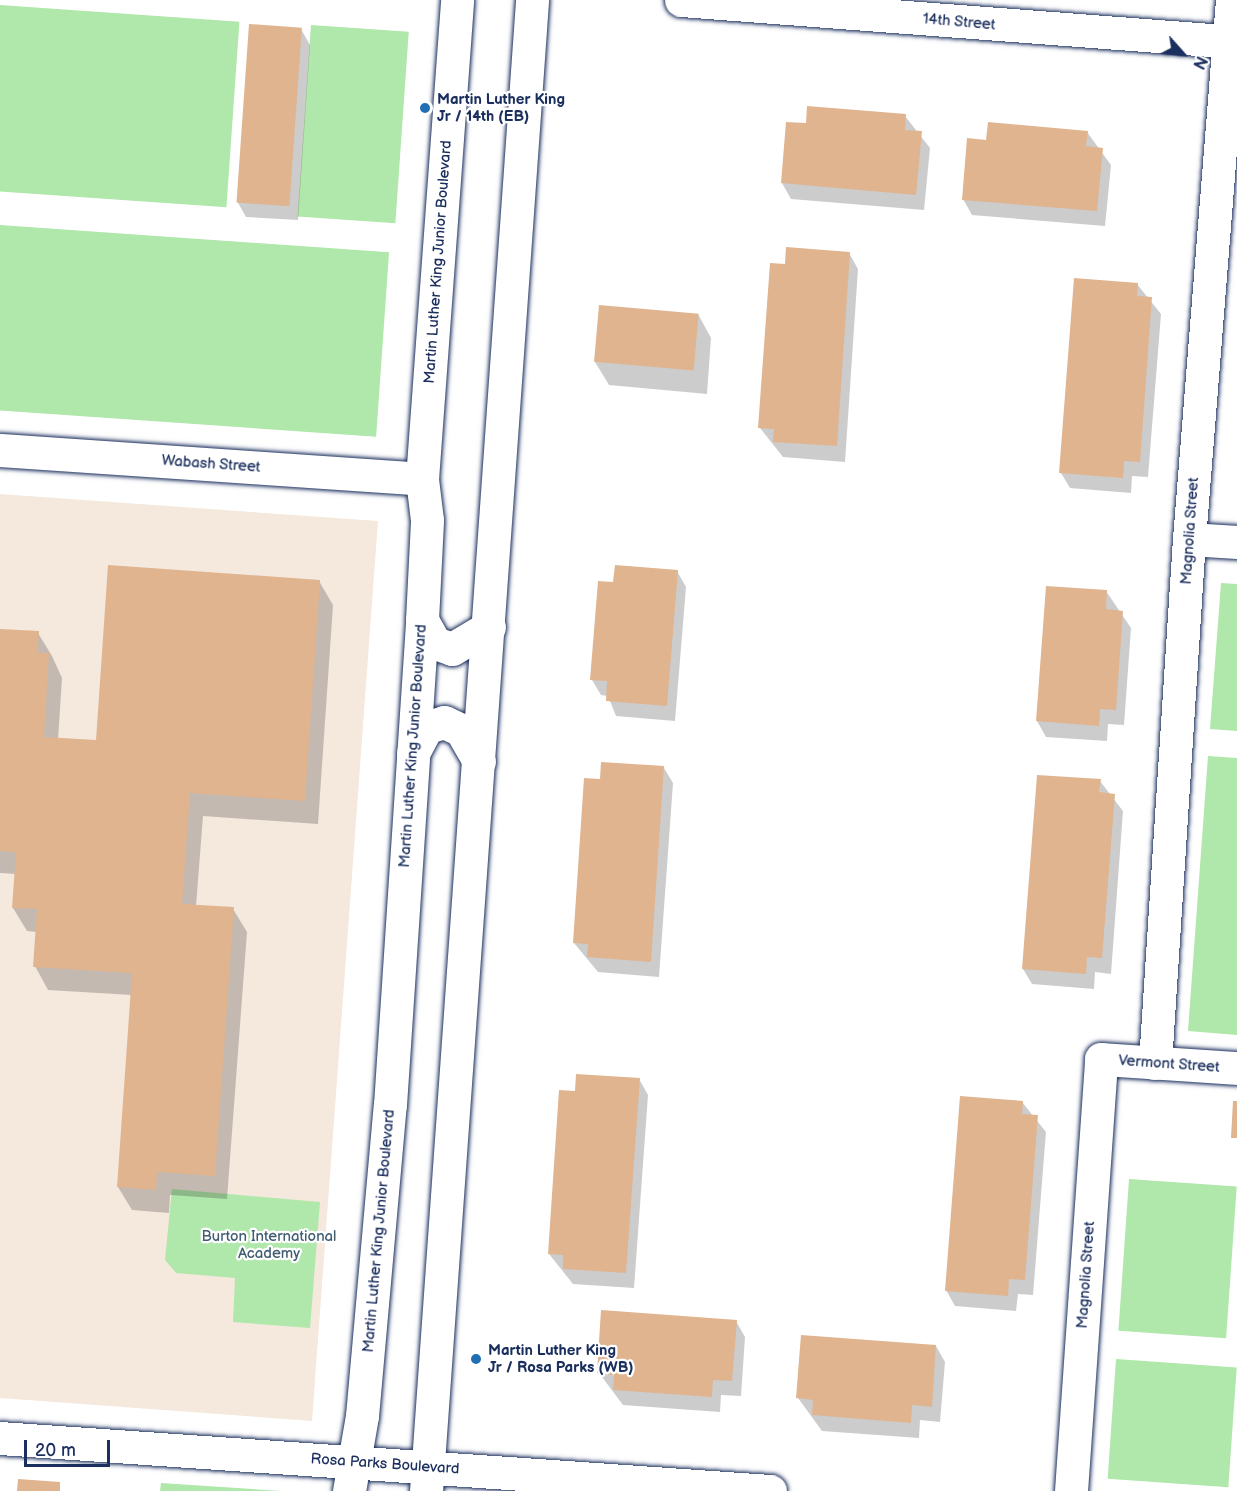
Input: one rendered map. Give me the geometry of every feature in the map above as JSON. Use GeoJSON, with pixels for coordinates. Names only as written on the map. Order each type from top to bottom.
{"type":"FeatureCollection","features":[{"type":"Feature","properties":{"kind":"street","name":"Martin Luther King Junior Boulevard"},"geometry":{"type":"LineString","coordinates":[[350,1477],[362,1416],[384,1173],[422,620],[427,520],[422,479],[457,0]]}},
{"type":"Feature","properties":{"kind":"street"},"geometry":{"type":"LineString","coordinates":[[427,1479],[532,0]]}},
{"type":"Feature","properties":{"kind":"street","name":"14th Street"},"geometry":{"type":"LineString","coordinates":[[681,0],[1233,41]]}},
{"type":"Feature","properties":{"kind":"street","name":"Magnolia Street"},"geometry":{"type":"LineString","coordinates":[[1155,1063],[1189,539],[1233,41],[1232,0]]}},
{"type":"Feature","properties":{"kind":"street","name":"Wabash Street"},"geometry":{"type":"LineString","coordinates":[[0,450],[422,479]]}},
{"type":"Feature","properties":{"kind":"street"},"geometry":{"type":"LineString","coordinates":[[1189,539],[1237,542]]}},
{"type":"Feature","properties":{"kind":"street"},"geometry":{"type":"LineString","coordinates":[[422,620],[435,643],[452,649],[489,627]]}},
{"type":"Feature","properties":{"kind":"street"},"geometry":{"type":"LineString","coordinates":[[413,753],[427,727],[444,722],[461,730],[479,761]]}},
{"type":"Feature","properties":{"kind":"street","name":"Magnolia Street"},"geometry":{"type":"LineString","coordinates":[[1071,1491],[1101,1059]]}},
{"type":"Feature","properties":{"kind":"street","name":"Vermont Street"},"geometry":{"type":"LineString","coordinates":[[1101,1059],[1237,1068]]}},
{"type":"Feature","properties":{"kind":"street","name":"Rosa Parks Boulevard"},"geometry":{"type":"LineString","coordinates":[[0,1438],[350,1477],[770,1491]]}},
{"type":"Feature","properties":{"kind":"shaded area","name":"Burton International Academy"},"geometry":{"type":"Polygon","coordinates":[[[0,494],[378,521],[312,1421],[0,1398],[0,494]]]}},
{"type":"Feature","properties":{"kind":"green space"},"geometry":{"type":"Polygon","coordinates":[[[0,5],[239,22],[226,207],[0,191],[0,5]]]}},
{"type":"Feature","properties":{"kind":"green space"},"geometry":{"type":"Polygon","coordinates":[[[311,25],[409,32],[395,223],[298,217],[311,25]]]}},
{"type":"Feature","properties":{"kind":"green space"},"geometry":{"type":"Polygon","coordinates":[[[0,225],[389,252],[376,437],[0,410],[0,225]]]}},
{"type":"Feature","properties":{"kind":"green space"},"geometry":{"type":"Polygon","coordinates":[[[1221,583],[1237,584],[1237,731],[1210,729],[1221,583]]]}},
{"type":"Feature","properties":{"kind":"green space"},"geometry":{"type":"Polygon","coordinates":[[[1208,756],[1237,758],[1237,1035],[1188,1031],[1208,756]]]}},
{"type":"Feature","properties":{"kind":"green space"},"geometry":{"type":"Polygon","coordinates":[[[1129,1179],[1237,1187],[1226,1338],[1118,1331],[1129,1179]]]}},
{"type":"Feature","properties":{"kind":"green space","name":"Burton International Academy"},"geometry":{"type":"Polygon","coordinates":[[[172,1189],[320,1202],[310,1328],[233,1322],[235,1278],[176,1273],[165,1260],[172,1189]]]}},
{"type":"Feature","properties":{"kind":"green space"},"geometry":{"type":"Polygon","coordinates":[[[1116,1359],[1237,1367],[1228,1487],[1108,1479],[1116,1359]]]}},
{"type":"Feature","properties":{"kind":"green space"},"geometry":{"type":"Polygon","coordinates":[[[161,1483],[282,1491],[160,1491],[161,1483]]]}},
{"type":"Feature","properties":{"kind":"building"},"geometry":{"type":"Polygon","coordinates":[[[249,24],[302,28],[289,206],[237,203],[249,24]]]}},
{"type":"Feature","properties":{"kind":"building"},"geometry":{"type":"Polygon","coordinates":[[[807,106],[906,114],[905,130],[922,131],[916,195],[781,183],[786,122],[806,123],[807,106]]]}},
{"type":"Feature","properties":{"kind":"building"},"geometry":{"type":"Polygon","coordinates":[[[988,122],[1088,131],[1086,146],[1103,148],[1097,211],[962,200],[967,138],[986,140],[988,122]]]}},
{"type":"Feature","properties":{"kind":"building"},"geometry":{"type":"Polygon","coordinates":[[[786,247],[850,252],[837,446],[773,442],[774,429],[758,428],[770,263],[785,264],[786,247]]]}},
{"type":"Feature","properties":{"kind":"building"},"geometry":{"type":"Polygon","coordinates":[[[1074,278],[1138,283],[1137,296],[1152,297],[1140,462],[1124,461],[1123,478],[1059,473],[1074,278]]]}},
{"type":"Feature","properties":{"kind":"building"},"geometry":{"type":"Polygon","coordinates":[[[599,305],[699,314],[694,370],[594,362],[599,305]]]}},
{"type":"Feature","properties":{"kind":"building"},"geometry":{"type":"Polygon","coordinates":[[[108,565],[320,580],[305,801],[190,793],[182,904],[234,907],[215,1176],[157,1172],[156,1190],[117,1187],[132,973],[33,967],[37,909],[12,908],[16,852],[0,851],[0,629],[39,631],[37,653],[49,653],[44,737],[96,740],[108,565]]]}},
{"type":"Feature","properties":{"kind":"building"},"geometry":{"type":"Polygon","coordinates":[[[615,565],[678,570],[667,706],[606,701],[607,681],[590,680],[598,581],[613,582],[615,565]]]}},
{"type":"Feature","properties":{"kind":"building"},"geometry":{"type":"Polygon","coordinates":[[[1046,586],[1107,590],[1106,609],[1123,611],[1116,710],[1100,709],[1099,726],[1036,721],[1046,586]]]}},
{"type":"Feature","properties":{"kind":"building"},"geometry":{"type":"Polygon","coordinates":[[[601,762],[664,766],[651,962],[587,957],[588,944],[573,943],[584,778],[600,779],[601,762]]]}},
{"type":"Feature","properties":{"kind":"building"},"geometry":{"type":"Polygon","coordinates":[[[1037,775],[1101,779],[1099,792],[1115,794],[1102,958],[1087,957],[1086,974],[1022,969],[1037,775]]]}},
{"type":"Feature","properties":{"kind":"building"},"geometry":{"type":"Polygon","coordinates":[[[576,1074],[640,1078],[626,1273],[563,1269],[563,1255],[548,1254],[559,1090],[575,1091],[576,1074]]]}},
{"type":"Feature","properties":{"kind":"building"},"geometry":{"type":"Polygon","coordinates":[[[960,1096],[1023,1101],[1022,1114],[1038,1115],[1025,1280],[1009,1279],[1008,1296],[945,1291],[960,1096]]]}},
{"type":"Feature","properties":{"kind":"building"},"geometry":{"type":"Polygon","coordinates":[[[1233,1101],[1237,1101],[1237,1138],[1231,1138],[1233,1101]]]}},
{"type":"Feature","properties":{"kind":"building"},"geometry":{"type":"Polygon","coordinates":[[[601,1310],[737,1320],[732,1381],[713,1380],[712,1397],[613,1390],[614,1375],[597,1373],[601,1310]]]}},
{"type":"Feature","properties":{"kind":"building"},"geometry":{"type":"Polygon","coordinates":[[[801,1335],[936,1345],[932,1407],[912,1405],[911,1423],[812,1415],[813,1400],[796,1398],[801,1335]]]}},
{"type":"Feature","properties":{"kind":"building"},"geometry":{"type":"Polygon","coordinates":[[[18,1479],[60,1482],[60,1491],[17,1491],[18,1479]]]}},
{"type":"Feature","properties":{"kind":"place","name":"Martin Luther King Jr / 14th (EB)"},"geometry":{"type":"Point","coordinates":[425,108]}},
{"type":"Feature","properties":{"kind":"place","name":"Martin Luther King Jr / Rosa Parks (WB)"},"geometry":{"type":"Point","coordinates":[476,1359]}}]}
